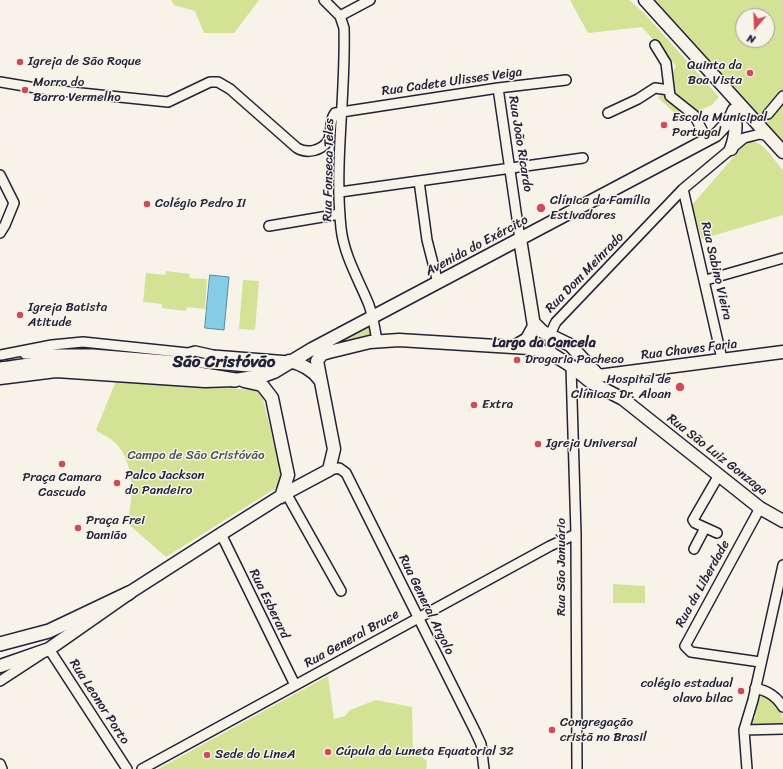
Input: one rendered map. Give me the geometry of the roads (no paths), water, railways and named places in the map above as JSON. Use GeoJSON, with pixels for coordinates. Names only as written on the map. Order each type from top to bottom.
{"type":"FeatureCollection","features":[{"type":"Feature","properties":{"kind":"highway"},"geometry":{"type":"LineString","coordinates":[[0,369],[48,363],[89,363],[186,372],[235,380]]}},
{"type":"Feature","properties":{"kind":"highway"},"geometry":{"type":"LineString","coordinates":[[0,644],[49,631],[129,593]]}},
{"type":"Feature","properties":{"kind":"main road"},"geometry":{"type":"LineString","coordinates":[[645,0],[783,152]]}},
{"type":"Feature","properties":{"kind":"main road"},"geometry":{"type":"LineString","coordinates":[[726,91],[734,110],[736,123],[736,137],[731,149]]}},
{"type":"Feature","properties":{"kind":"main road","name":"Avenida do Exército"},"geometry":{"type":"LineString","coordinates":[[289,361],[707,139],[724,128],[734,110]]}},
{"type":"Feature","properties":{"kind":"main road","name":"Rua João Ricardo"},"geometry":{"type":"LineString","coordinates":[[520,239],[534,323]]}},
{"type":"Feature","properties":{"kind":"main road"},"geometry":{"type":"LineString","coordinates":[[534,323],[538,328],[562,340],[574,349],[616,394]]}},
{"type":"Feature","properties":{"kind":"main road"},"geometry":{"type":"LineString","coordinates":[[514,347],[531,335],[534,323]]}},
{"type":"Feature","properties":{"kind":"main road","name":"Rua São Luiz Gonzaga"},"geometry":{"type":"LineString","coordinates":[[320,380],[317,363],[322,354],[377,341],[398,340],[514,347],[534,349],[552,354],[571,366],[592,383],[616,394],[760,508],[783,521]]}},
{"type":"Feature","properties":{"kind":"main road","name":"Rua Chaves Faria"},"geometry":{"type":"LineString","coordinates":[[598,376],[783,352]]}},
{"type":"Feature","properties":{"kind":"main road"},"geometry":{"type":"LineString","coordinates":[[0,378],[56,371],[205,381],[235,380],[266,375],[289,361],[315,372],[320,380],[334,449],[329,470],[283,495],[221,534],[129,593],[49,649],[0,666]]}},
{"type":"Feature","properties":{"kind":"main road"},"geometry":{"type":"LineString","coordinates":[[571,366],[598,376]]}},
{"type":"Feature","properties":{"kind":"main road"},"geometry":{"type":"LineString","coordinates":[[235,380],[262,385],[272,398],[288,475],[283,495]]}},
{"type":"Feature","properties":{"kind":"street"},"geometry":{"type":"LineString","coordinates":[[324,0],[340,16],[370,0]]}},
{"type":"Feature","properties":{"kind":"street","name":"Rua Fonseca Teles"},"geometry":{"type":"LineString","coordinates":[[340,16],[344,28],[340,192],[340,214],[343,242],[369,306],[377,341]]}},
{"type":"Feature","properties":{"kind":"street"},"geometry":{"type":"LineString","coordinates":[[655,45],[666,63],[670,96],[694,115],[707,139]]}},
{"type":"Feature","properties":{"kind":"street","name":"Rua Cadete Ulisses Veiga"},"geometry":{"type":"LineString","coordinates":[[342,111],[498,88],[566,80]]}},
{"type":"Feature","properties":{"kind":"street"},"geometry":{"type":"LineString","coordinates":[[0,82],[42,89],[168,102],[210,82],[218,82],[230,89],[297,148],[306,152],[323,146],[328,140],[332,117],[335,113],[342,111]]}},
{"type":"Feature","properties":{"kind":"street","name":"Rua João Ricardo"},"geometry":{"type":"LineString","coordinates":[[498,88],[520,239]]}},
{"type":"Feature","properties":{"kind":"street"},"geometry":{"type":"LineString","coordinates":[[608,113],[638,99],[654,88],[669,90]]}},
{"type":"Feature","properties":{"kind":"street"},"geometry":{"type":"LineString","coordinates":[[768,114],[783,96]]}},
{"type":"Feature","properties":{"kind":"street","name":"Rua Dom Meinrado"},"geometry":{"type":"LineString","coordinates":[[552,354],[549,342],[550,335],[556,322],[683,189],[744,138],[752,135],[769,136]]}},
{"type":"Feature","properties":{"kind":"street"},"geometry":{"type":"LineString","coordinates":[[340,192],[583,158]]}},
{"type":"Feature","properties":{"kind":"street"},"geometry":{"type":"LineString","coordinates":[[0,175],[14,202],[5,225],[0,233]]}},
{"type":"Feature","properties":{"kind":"street"},"geometry":{"type":"LineString","coordinates":[[419,181],[427,240],[438,283]]}},
{"type":"Feature","properties":{"kind":"street","name":"Rua Sabino Vieira"},"geometry":{"type":"LineString","coordinates":[[683,189],[706,280],[722,359]]}},
{"type":"Feature","properties":{"kind":"street"},"geometry":{"type":"LineString","coordinates":[[269,226],[340,214]]}},
{"type":"Feature","properties":{"kind":"street"},"geometry":{"type":"LineString","coordinates":[[706,280],[783,258]]}},
{"type":"Feature","properties":{"kind":"street"},"geometry":{"type":"LineString","coordinates":[[0,355],[52,345],[83,342],[188,353],[195,351],[213,355],[260,360],[289,361]]}},
{"type":"Feature","properties":{"kind":"street","name":"Rua São Januário"},"geometry":{"type":"LineString","coordinates":[[571,366],[576,534],[577,769]]}},
{"type":"Feature","properties":{"kind":"street","name":"Rua General Argolo"},"geometry":{"type":"LineString","coordinates":[[329,470],[339,468],[346,473],[481,744],[484,769]]}},
{"type":"Feature","properties":{"kind":"street"},"geometry":{"type":"LineString","coordinates":[[716,533],[693,520],[719,475]]}},
{"type":"Feature","properties":{"kind":"street"},"geometry":{"type":"LineString","coordinates":[[283,495],[341,591]]}},
{"type":"Feature","properties":{"kind":"street","name":"Rua da Liberdade"},"geometry":{"type":"LineString","coordinates":[[760,508],[685,646],[691,652],[760,662]]}},
{"type":"Feature","properties":{"kind":"street"},"geometry":{"type":"LineString","coordinates":[[694,549],[705,528]]}},
{"type":"Feature","properties":{"kind":"street","name":"Rua Esberard"},"geometry":{"type":"LineString","coordinates":[[221,534],[295,685]]}},
{"type":"Feature","properties":{"kind":"street","name":"Rua General Bruce"},"geometry":{"type":"LineString","coordinates":[[142,769],[550,546],[576,534]]}},
{"type":"Feature","properties":{"kind":"street"},"geometry":{"type":"LineString","coordinates":[[747,769],[744,730],[783,565]]}},
{"type":"Feature","properties":{"kind":"street"},"geometry":{"type":"LineString","coordinates":[[0,681],[49,649]]}},
{"type":"Feature","properties":{"kind":"street","name":"Rua Leonor Porto"},"geometry":{"type":"LineString","coordinates":[[49,649],[127,769]]}},
{"type":"Feature","properties":{"kind":"street"},"geometry":{"type":"LineString","coordinates":[[755,688],[767,691],[778,700],[783,707]]}},
{"type":"Feature","properties":{"kind":"street"},"geometry":{"type":"LineString","coordinates":[[744,730],[783,729]]}},
{"type":"Feature","properties":{"kind":"street"},"geometry":{"type":"LineString","coordinates":[[0,764],[2,769]]}},
{"type":"Feature","properties":{"kind":"water"},"geometry":{"type":"Polygon","coordinates":[[[210,275],[229,277],[224,330],[205,328],[210,275]]]}},
{"type":"Feature","properties":{"kind":"place","name":"Igreja de São Roque"},"geometry":{"type":"Point","coordinates":[20,62]}},
{"type":"Feature","properties":{"kind":"place","name":"Quinta da Boa Vista"},"geometry":{"type":"Point","coordinates":[750,73]}},
{"type":"Feature","properties":{"kind":"place","name":"Morro do Barro Vermelho"},"geometry":{"type":"Point","coordinates":[25,90]}},
{"type":"Feature","properties":{"kind":"place","name":"Escola Municipal Portugal"},"geometry":{"type":"Point","coordinates":[664,125]}},
{"type":"Feature","properties":{"kind":"place","name":"Colégio Pedro II"},"geometry":{"type":"Point","coordinates":[147,204]}},
{"type":"Feature","properties":{"kind":"place","name":"Clínica da Família Estivadores"},"geometry":{"type":"Point","coordinates":[541,208]}},
{"type":"Feature","properties":{"kind":"place","name":"Igreja Batista Atitude"},"geometry":{"type":"Point","coordinates":[20,315]}},
{"type":"Feature","properties":{"kind":"place","name":"Drogaria Pacheco"},"geometry":{"type":"Point","coordinates":[517,360]}},
{"type":"Feature","properties":{"kind":"place","name":"Hospital de Clínicas Dr. Aloan"},"geometry":{"type":"Point","coordinates":[680,387]}},
{"type":"Feature","properties":{"kind":"place","name":"Extra"},"geometry":{"type":"Point","coordinates":[474,405]}},
{"type":"Feature","properties":{"kind":"place","name":"Igreja Universal"},"geometry":{"type":"Point","coordinates":[538,444]}},
{"type":"Feature","properties":{"kind":"place","name":"Praça Camara Cascudo"},"geometry":{"type":"Point","coordinates":[62,464]}},
{"type":"Feature","properties":{"kind":"place","name":"Palco Jackson do Pandeiro"},"geometry":{"type":"Point","coordinates":[117,483]}},
{"type":"Feature","properties":{"kind":"place","name":"Praça Frei Damião"},"geometry":{"type":"Point","coordinates":[78,528]}},
{"type":"Feature","properties":{"kind":"place","name":"colégio estadual olavo bilac"},"geometry":{"type":"Point","coordinates":[741,691]}},
{"type":"Feature","properties":{"kind":"place","name":"Congregação cristã no Brasil"},"geometry":{"type":"Point","coordinates":[552,730]}},
{"type":"Feature","properties":{"kind":"place","name":"Cúpula da Luneta Equatorial 32"},"geometry":{"type":"Point","coordinates":[328,752]}},
{"type":"Feature","properties":{"kind":"place","name":"Sede do LineA"},"geometry":{"type":"Point","coordinates":[207,755]}},
{"type":"Feature","properties":{"kind":"district","name":"Largo da Cancela"},"geometry":{"type":"Point","coordinates":[544,343]}},
{"type":"Feature","properties":{"kind":"district","name":"São Cristóvão"},"geometry":{"type":"Point","coordinates":[224,363]}},
{"type":"Feature","properties":{"kind":"park label","name":"Campo de São Cristóvão"},"geometry":{"type":"Point","coordinates":[196,456]}}]}
